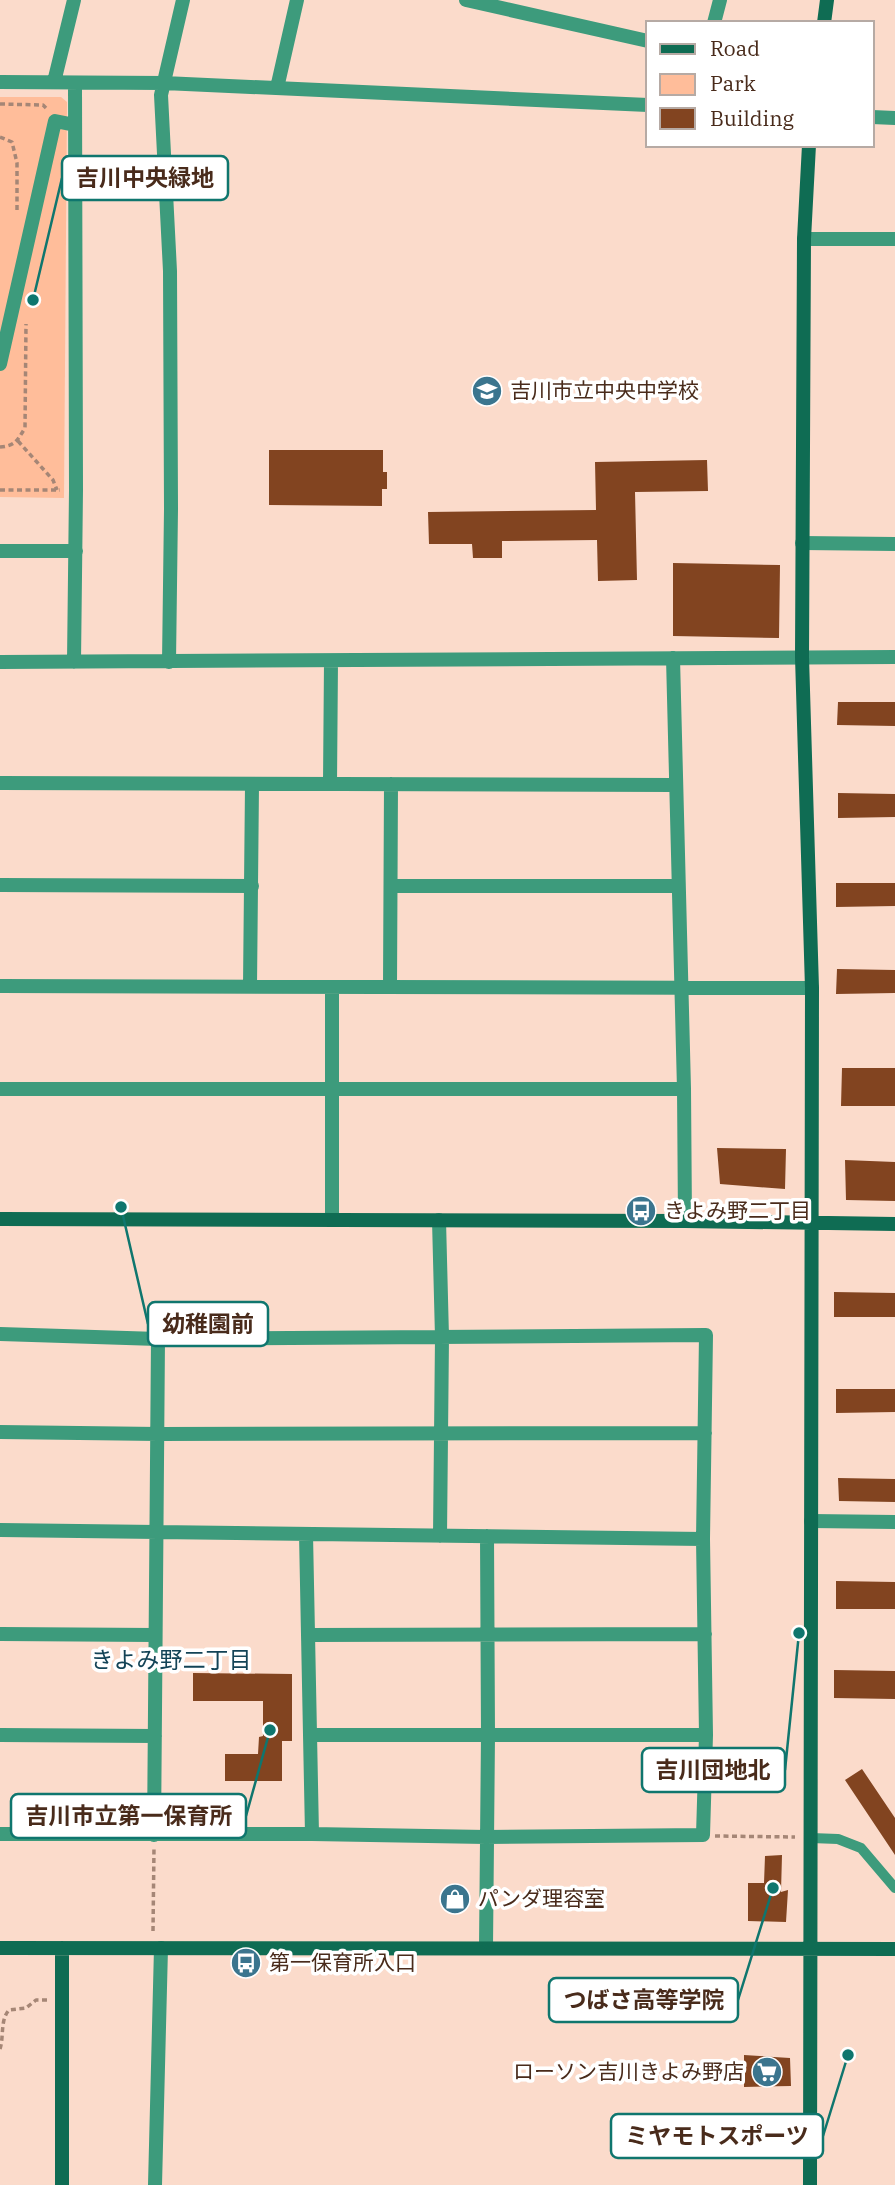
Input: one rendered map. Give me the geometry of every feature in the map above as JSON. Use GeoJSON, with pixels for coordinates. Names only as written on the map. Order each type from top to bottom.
{"type":"FeatureCollection","features":[{"type":"Feature","properties":{"kind":"street"},"geometry":{"type":"LineString","coordinates":[[54,82],[74,0]]}},
{"type":"Feature","properties":{"kind":"street"},"geometry":{"type":"LineString","coordinates":[[169,662],[170,271],[161,100],[183,0]]}},
{"type":"Feature","properties":{"kind":"street"},"geometry":{"type":"LineString","coordinates":[[277,88],[297,0]]}},
{"type":"Feature","properties":{"kind":"street"},"geometry":{"type":"LineString","coordinates":[[466,0],[646,41]]}},
{"type":"Feature","properties":{"kind":"street"},"geometry":{"type":"LineString","coordinates":[[715,21],[720,0]]}},
{"type":"Feature","properties":{"kind":"street"},"geometry":{"type":"LineString","coordinates":[[824,21],[827,0]]}},
{"type":"Feature","properties":{"kind":"street"},"geometry":{"type":"LineString","coordinates":[[0,82],[164,83],[646,105]]}},
{"type":"Feature","properties":{"kind":"street"},"geometry":{"type":"LineString","coordinates":[[74,662],[75,83]]}},
{"type":"Feature","properties":{"kind":"street"},"geometry":{"type":"LineString","coordinates":[[874,117],[895,118]]}},
{"type":"Feature","properties":{"kind":"street"},"geometry":{"type":"LineString","coordinates":[[0,364],[55,121],[75,125]]}},
{"type":"Feature","properties":{"kind":"street"},"geometry":{"type":"LineString","coordinates":[[809,147],[804,239],[802,657],[812,988],[810,2185]]}},
{"type":"Feature","properties":{"kind":"street"},"geometry":{"type":"LineString","coordinates":[[804,239],[895,239]]}},
{"type":"Feature","properties":{"kind":"street"},"geometry":{"type":"LineString","coordinates":[[802,543],[895,544]]}},
{"type":"Feature","properties":{"kind":"street"},"geometry":{"type":"LineString","coordinates":[[0,551],[76,551]]}},
{"type":"Feature","properties":{"kind":"street"},"geometry":{"type":"LineString","coordinates":[[0,662],[895,657]]}},
{"type":"Feature","properties":{"kind":"street"},"geometry":{"type":"LineString","coordinates":[[673,658],[685,1221]]}},
{"type":"Feature","properties":{"kind":"street"},"geometry":{"type":"LineString","coordinates":[[330,784],[331,661]]}},
{"type":"Feature","properties":{"kind":"street"},"geometry":{"type":"LineString","coordinates":[[0,783],[675,785]]}},
{"type":"Feature","properties":{"kind":"street"},"geometry":{"type":"LineString","coordinates":[[250,986],[252,785]]}},
{"type":"Feature","properties":{"kind":"street"},"geometry":{"type":"LineString","coordinates":[[390,986],[391,785]]}},
{"type":"Feature","properties":{"kind":"street"},"geometry":{"type":"LineString","coordinates":[[0,885],[252,886]]}},
{"type":"Feature","properties":{"kind":"street"},"geometry":{"type":"LineString","coordinates":[[391,886],[678,886]]}},
{"type":"Feature","properties":{"kind":"street"},"geometry":{"type":"LineString","coordinates":[[0,986],[812,988]]}},
{"type":"Feature","properties":{"kind":"street"},"geometry":{"type":"LineString","coordinates":[[332,987],[332,1219]]}},
{"type":"Feature","properties":{"kind":"street"},"geometry":{"type":"LineString","coordinates":[[0,1089],[684,1089]]}},
{"type":"Feature","properties":{"kind":"street"},"geometry":{"type":"LineString","coordinates":[[0,1219],[895,1224]]}},
{"type":"Feature","properties":{"kind":"street"},"geometry":{"type":"LineString","coordinates":[[439,1220],[442,1337],[440,1536]]}},
{"type":"Feature","properties":{"kind":"street"},"geometry":{"type":"LineString","coordinates":[[0,1334],[158,1339],[706,1335],[706,1735],[703,1835],[486,1837],[0,1834]]}},
{"type":"Feature","properties":{"kind":"street"},"geometry":{"type":"LineString","coordinates":[[154,1835],[158,1339]]}},
{"type":"Feature","properties":{"kind":"street"},"geometry":{"type":"LineString","coordinates":[[0,1432],[705,1433]]}},
{"type":"Feature","properties":{"kind":"street"},"geometry":{"type":"LineString","coordinates":[[811,1521],[895,1522]]}},
{"type":"Feature","properties":{"kind":"street"},"geometry":{"type":"LineString","coordinates":[[0,1530],[704,1539]]}},
{"type":"Feature","properties":{"kind":"street"},"geometry":{"type":"LineString","coordinates":[[306,1534],[312,1834]]}},
{"type":"Feature","properties":{"kind":"street"},"geometry":{"type":"LineString","coordinates":[[486,1948],[487,1536]]}},
{"type":"Feature","properties":{"kind":"street"},"geometry":{"type":"LineString","coordinates":[[0,1634],[155,1636]]}},
{"type":"Feature","properties":{"kind":"street"},"geometry":{"type":"LineString","coordinates":[[308,1635],[705,1634]]}},
{"type":"Feature","properties":{"kind":"street"},"geometry":{"type":"LineString","coordinates":[[0,1735],[155,1736]]}},
{"type":"Feature","properties":{"kind":"street"},"geometry":{"type":"LineString","coordinates":[[310,1735],[706,1735]]}},
{"type":"Feature","properties":{"kind":"street"},"geometry":{"type":"LineString","coordinates":[[0,1948],[895,1949]]}},
{"type":"Feature","properties":{"kind":"street"},"geometry":{"type":"LineString","coordinates":[[62,1948],[62,2185]]}},
{"type":"Feature","properties":{"kind":"street"},"geometry":{"type":"LineString","coordinates":[[155,2185],[161,1948]]}},
{"type":"Feature","properties":{"kind":"lane"},"geometry":{"type":"LineString","coordinates":[[811,1838],[838,1839],[861,1848],[895,1888]]}},
{"type":"Feature","properties":{"kind":"path"},"geometry":{"type":"LineString","coordinates":[[0,104],[43,105],[55,121]]}},
{"type":"Feature","properties":{"kind":"path"},"geometry":{"type":"LineString","coordinates":[[0,137],[12,142],[17,163],[17,217]]}},
{"type":"Feature","properties":{"kind":"path"},"geometry":{"type":"LineString","coordinates":[[0,447],[10,446],[18,440],[25,428],[26,323]]}},
{"type":"Feature","properties":{"kind":"path"},"geometry":{"type":"LineString","coordinates":[[18,440],[53,480],[57,490]]}},
{"type":"Feature","properties":{"kind":"path"},"geometry":{"type":"LineString","coordinates":[[0,490],[76,490]]}},
{"type":"Feature","properties":{"kind":"path"},"geometry":{"type":"LineString","coordinates":[[153,1931],[154,1835]]}},
{"type":"Feature","properties":{"kind":"path"},"geometry":{"type":"LineString","coordinates":[[703,1835],[811,1838]]}},
{"type":"Feature","properties":{"kind":"path"},"geometry":{"type":"LineString","coordinates":[[0,2049],[5,2014],[9,2010],[26,2008],[37,2000],[48,2000]]}},
{"type":"Feature","properties":{"kind":"green space"},"geometry":{"type":"Polygon","coordinates":[[[0,97],[61,97],[67,102],[64,498],[0,497],[0,97]]]}},
{"type":"Feature","properties":{"kind":"building"},"geometry":{"type":"Polygon","coordinates":[[[269,450],[383,450],[383,472],[387,472],[387,489],[382,489],[382,506],[269,505],[269,450]]]}},
{"type":"Feature","properties":{"kind":"building"},"geometry":{"type":"Polygon","coordinates":[[[707,460],[708,491],[635,492],[637,580],[598,581],[597,540],[502,541],[502,558],[473,558],[472,544],[429,544],[428,512],[596,510],[595,462],[707,460]]]}},
{"type":"Feature","properties":{"kind":"building"},"geometry":{"type":"Polygon","coordinates":[[[673,563],[780,565],[779,638],[673,636],[673,563]]]}},
{"type":"Feature","properties":{"kind":"building"},"geometry":{"type":"Polygon","coordinates":[[[838,702],[895,702],[895,726],[837,725],[838,702]]]}},
{"type":"Feature","properties":{"kind":"building"},"geometry":{"type":"Polygon","coordinates":[[[838,793],[895,794],[895,817],[838,818],[838,793]]]}},
{"type":"Feature","properties":{"kind":"building"},"geometry":{"type":"Polygon","coordinates":[[[836,883],[895,883],[895,906],[836,907],[836,883]]]}},
{"type":"Feature","properties":{"kind":"building"},"geometry":{"type":"Polygon","coordinates":[[[837,969],[895,970],[895,993],[836,994],[837,969]]]}},
{"type":"Feature","properties":{"kind":"building"},"geometry":{"type":"Polygon","coordinates":[[[842,1068],[895,1068],[895,1106],[841,1106],[842,1068]]]}},
{"type":"Feature","properties":{"kind":"building"},"geometry":{"type":"Polygon","coordinates":[[[717,1148],[786,1149],[785,1189],[720,1184],[717,1148]]]}},
{"type":"Feature","properties":{"kind":"building"},"geometry":{"type":"Polygon","coordinates":[[[845,1160],[895,1162],[895,1201],[846,1200],[845,1160]]]}},
{"type":"Feature","properties":{"kind":"building"},"geometry":{"type":"Polygon","coordinates":[[[834,1292],[895,1293],[895,1317],[834,1317],[834,1292]]]}},
{"type":"Feature","properties":{"kind":"building"},"geometry":{"type":"Polygon","coordinates":[[[836,1389],[895,1389],[895,1412],[836,1413],[836,1389]]]}},
{"type":"Feature","properties":{"kind":"building"},"geometry":{"type":"Polygon","coordinates":[[[838,1478],[895,1479],[895,1502],[839,1501],[838,1478]]]}},
{"type":"Feature","properties":{"kind":"building"},"geometry":{"type":"Polygon","coordinates":[[[836,1581],[895,1582],[895,1609],[836,1609],[836,1581]]]}},
{"type":"Feature","properties":{"kind":"building"},"geometry":{"type":"Polygon","coordinates":[[[834,1670],[895,1671],[895,1699],[834,1698],[834,1670]]]}},
{"type":"Feature","properties":{"kind":"building"},"geometry":{"type":"Polygon","coordinates":[[[193,1673],[292,1674],[292,1741],[282,1741],[282,1781],[225,1781],[225,1754],[258,1754],[259,1737],[263,1736],[263,1701],[193,1701],[193,1673]]]}},
{"type":"Feature","properties":{"kind":"building"},"geometry":{"type":"Polygon","coordinates":[[[862,1769],[895,1818],[895,1855],[845,1780],[862,1769]]]}},
{"type":"Feature","properties":{"kind":"building"},"geometry":{"type":"Polygon","coordinates":[[[782,1855],[781,1892],[788,1890],[786,1922],[748,1921],[748,1883],[764,1883],[765,1856],[782,1855]]]}},
{"type":"Feature","properties":{"kind":"building","name":"ローソン吉川きよみ野店"},"geometry":{"type":"Polygon","coordinates":[[[744,2055],[790,2058],[791,2086],[744,2087],[744,2055]]]}},
{"type":"Feature","properties":{"kind":"place","name":"吉川中央緑地"},"geometry":{"type":"Point","coordinates":[33,300]}},
{"type":"Feature","properties":{"kind":"place","name":"吉川市立中央中学校"},"geometry":{"type":"Point","coordinates":[487,391]}},
{"type":"Feature","properties":{"kind":"place","name":"幼稚園前"},"geometry":{"type":"Point","coordinates":[121,1207]}},
{"type":"Feature","properties":{"kind":"place","name":"きよみ野二丁目"},"geometry":{"type":"Point","coordinates":[641,1211]}},
{"type":"Feature","properties":{"kind":"place","name":"吉川団地北"},"geometry":{"type":"Point","coordinates":[799,1633]}},
{"type":"Feature","properties":{"kind":"place","name":"吉川市立第一保育所"},"geometry":{"type":"Point","coordinates":[270,1730]}},
{"type":"Feature","properties":{"kind":"place","name":"つばさ高等学院"},"geometry":{"type":"Point","coordinates":[773,1888]}},
{"type":"Feature","properties":{"kind":"place","name":"パンダ理容室"},"geometry":{"type":"Point","coordinates":[455,1899]}},
{"type":"Feature","properties":{"kind":"place","name":"第一保育所入口"},"geometry":{"type":"Point","coordinates":[246,1963]}},
{"type":"Feature","properties":{"kind":"place","name":"ミヤモトスポーツ"},"geometry":{"type":"Point","coordinates":[848,2055]}},
{"type":"Feature","properties":{"kind":"place","name":"ローソン吉川きよみ野店"},"geometry":{"type":"Point","coordinates":[767,2072]}},
{"type":"Feature","properties":{"kind":"district","name":"きよみ野二丁目"},"geometry":{"type":"Point","coordinates":[171,1660]}}]}
